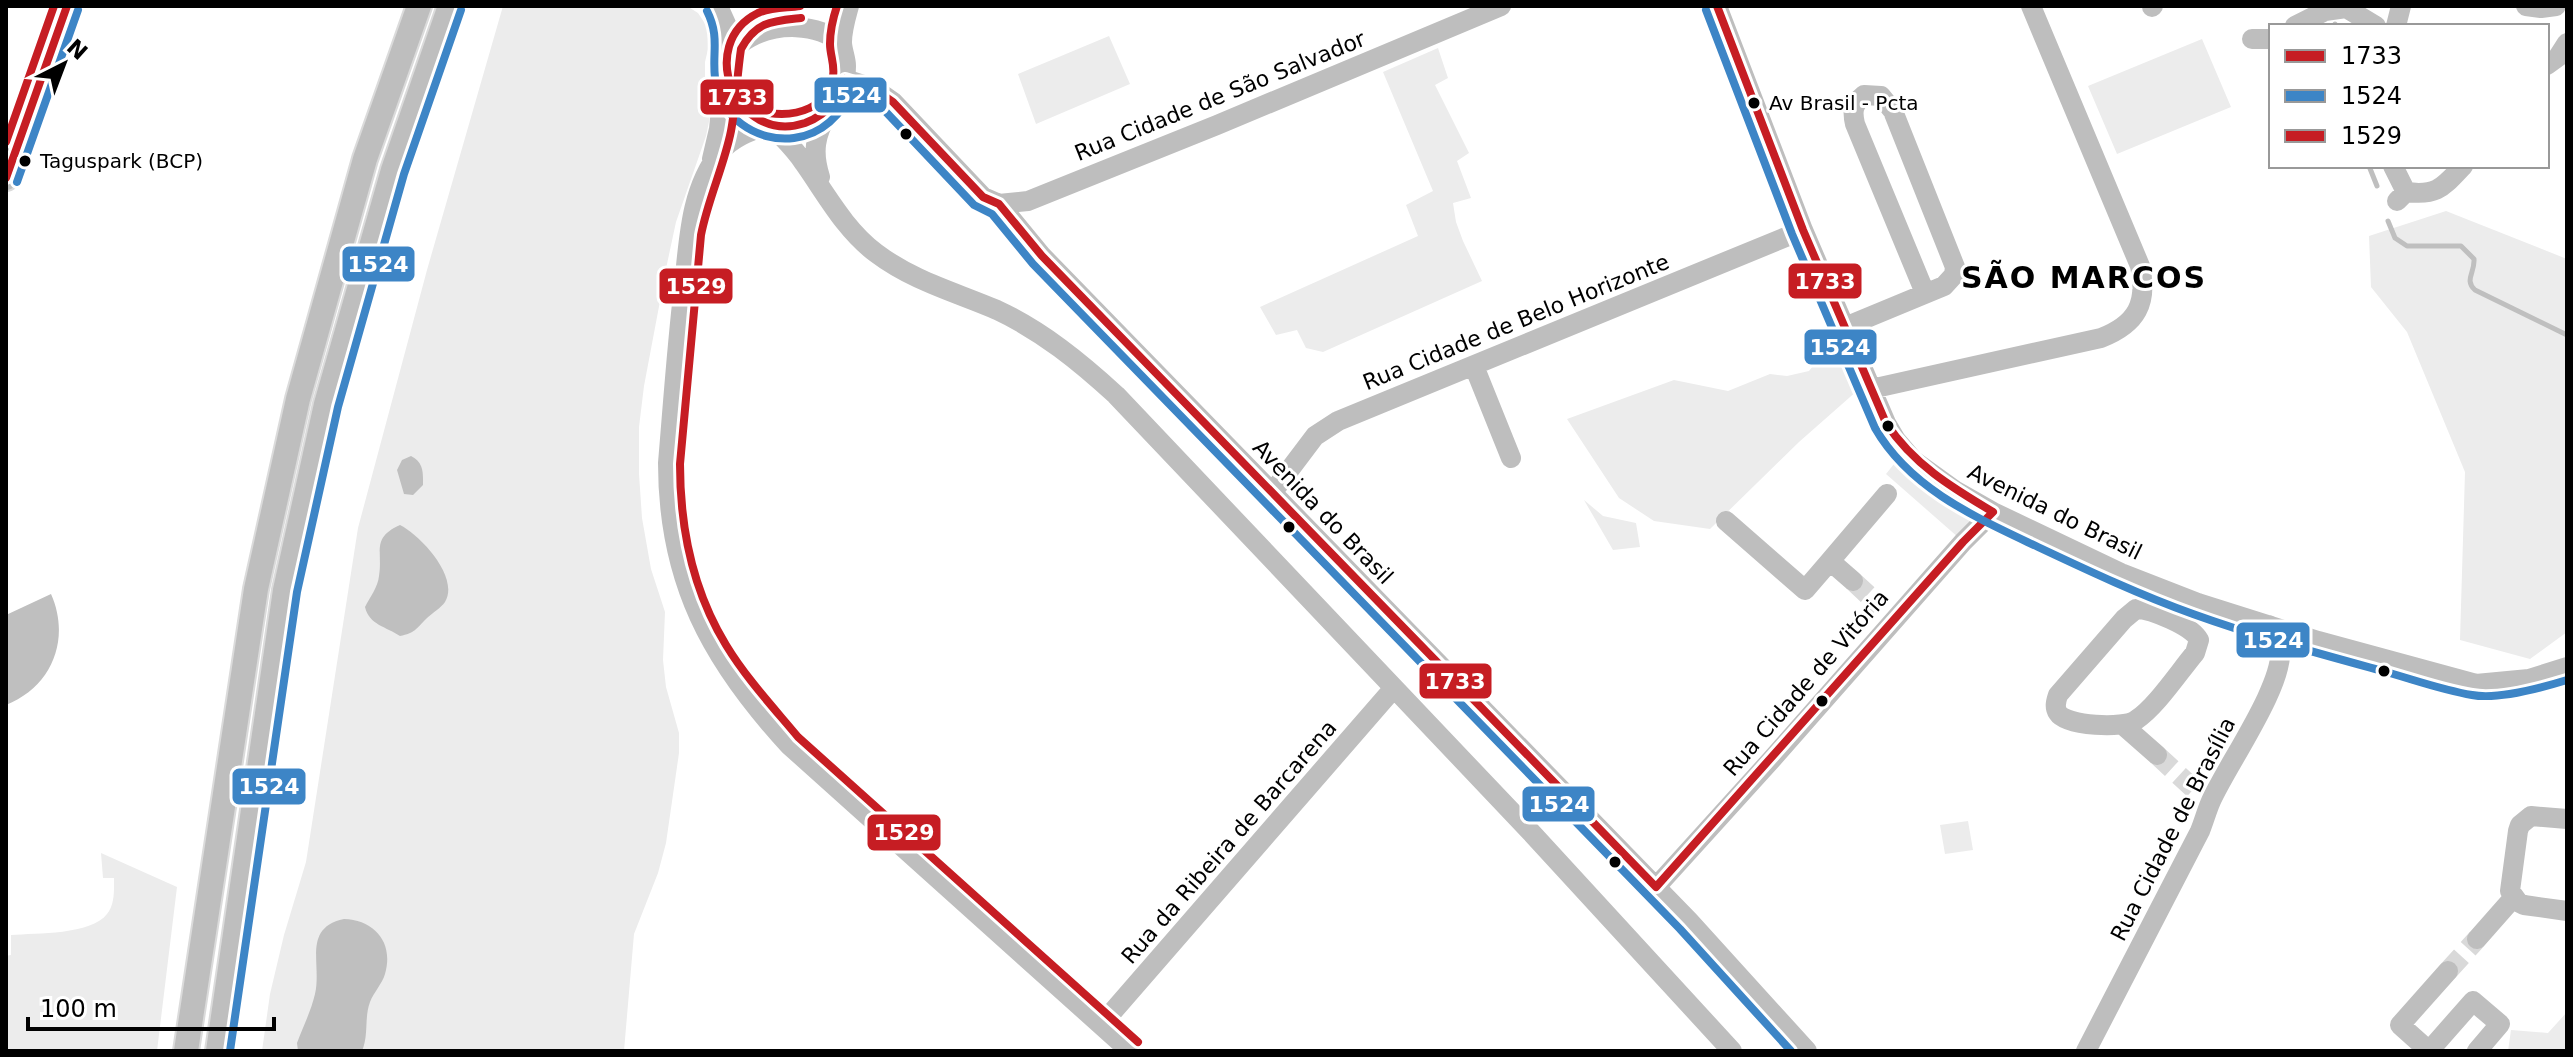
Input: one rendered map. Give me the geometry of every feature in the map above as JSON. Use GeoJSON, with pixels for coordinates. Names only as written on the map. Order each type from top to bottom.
{"type":"FeatureCollection","features":[{"type":"Feature","properties":{"kind":"main road"},"geometry":{"type":"LineString","coordinates":[[6,178],[67,6]]}},
{"type":"Feature","properties":{"kind":"main road"},"geometry":{"type":"LineString","coordinates":[[186,1051],[256,589],[298,399],[365,159],[419,6]]}},
{"type":"Feature","properties":{"kind":"main road"},"geometry":{"type":"LineString","coordinates":[[218,1051],[285,590],[326,404],[393,170],[450,6]]}},
{"type":"Feature","properties":{"kind":"street"},"geometry":{"type":"LineString","coordinates":[[718,6],[727,26],[729,45],[719,129],[689,233],[668,463],[675,546],[699,619],[716,652],[789,745],[1130,1051]]}},
{"type":"Feature","properties":{"kind":"street"},"geometry":{"type":"LineString","coordinates":[[729,45],[737,30],[750,18],[765,10],[790,6],[824,20],[842,44]]}},
{"type":"Feature","properties":{"kind":"street"},"geometry":{"type":"LineString","coordinates":[[826,196],[814,148],[820,127],[845,79],[842,44],[849,6]]}},
{"type":"Feature","properties":{"kind":"street","name":"Rua Cidade de São Salvador"},"geometry":{"type":"LineString","coordinates":[[999,204],[1028,201],[1501,6]]}},
{"type":"Feature","properties":{"kind":"street","name":"Avenida do Brasil"},"geometry":{"type":"LineString","coordinates":[[1717,6],[1803,230],[1871,389],[1896,440],[1913,460],[1956,491],[1993,512],[2121,573],[2198,603],[2476,684],[2529,679],[2567,667]]}},
{"type":"Feature","properties":{"kind":"street"},"geometry":{"type":"LineString","coordinates":[[1871,389],[2101,338],[2123,328],[2142,301],[2144,291],[2140,266],[2031,6]]}},
{"type":"Feature","properties":{"kind":"street"},"geometry":{"type":"LineString","coordinates":[[2526,6],[2556,6]]}},
{"type":"Feature","properties":{"kind":"street"},"geometry":{"type":"LineString","coordinates":[[2299,24],[2325,11],[2348,13],[2372,24]]}},
{"type":"Feature","properties":{"kind":"street"},"geometry":{"type":"LineString","coordinates":[[2549,64],[2558,57],[2567,43]]}},
{"type":"Feature","properties":{"kind":"street"},"geometry":{"type":"LineString","coordinates":[[725,68],[737,103],[769,125],[802,160],[838,214],[887,261],[929,284],[997,311],[1033,330],[1094,375],[1156,436],[1528,829],[1732,1051]]}},
{"type":"Feature","properties":{"kind":"street","name":"Avenida do Brasil"},"geometry":{"type":"LineString","coordinates":[[845,79],[862,83],[884,95],[983,197],[999,204],[1042,256],[1656,887],[1807,1051]]}},
{"type":"Feature","properties":{"kind":"street"},"geometry":{"type":"LineString","coordinates":[[1845,327],[1925,293],[1950,281],[1954,275],[1954,260],[1893,111],[1881,96],[1864,95],[1854,107],[1852,114],[1855,124],[1925,293]]}},
{"type":"Feature","properties":{"kind":"street"},"geometry":{"type":"LineString","coordinates":[[707,174],[729,143],[769,125],[799,126],[823,115],[833,105]]}},
{"type":"Feature","properties":{"kind":"street"},"geometry":{"type":"LineString","coordinates":[[2394,168],[2401,197],[2433,193],[2461,168]]}},
{"type":"Feature","properties":{"kind":"street","name":"Rua Cidade de Belo Horizonte"},"geometry":{"type":"LineString","coordinates":[[1272,493],[1315,436],[1328,427],[1803,230]]}},
{"type":"Feature","properties":{"kind":"street"},"geometry":{"type":"LineString","coordinates":[[1474,366],[1511,458]]}},
{"type":"Feature","properties":{"kind":"street"},"geometry":{"type":"LineString","coordinates":[[1726,521],[1805,590],[1887,494]]}},
{"type":"Feature","properties":{"kind":"street","name":"Rua Cidade de Vitória"},"geometry":{"type":"LineString","coordinates":[[1656,887],[1888,613],[1993,512]]}},
{"type":"Feature","properties":{"kind":"street"},"geometry":{"type":"LineString","coordinates":[[1830,561],[1853,581]]}},
{"type":"Feature","properties":{"kind":"street"},"geometry":{"type":"LineString","coordinates":[[2124,726],[2144,713],[2198,648],[2199,640],[2191,630],[2144,609],[2136,609],[2124,619],[2065,686],[2055,704],[2058,714],[2066,721],[2124,726],[2157,755]]}},
{"type":"Feature","properties":{"kind":"street","name":"Rua Cidade de Brasília"},"geometry":{"type":"LineString","coordinates":[[2086,1051],[2200,831],[2202,794],[2262,707],[2280,665],[2281,648],[2269,625]]}},
{"type":"Feature","properties":{"kind":"street","name":"Rua da Ribeira de Barcarena"},"geometry":{"type":"LineString","coordinates":[[1101,1025],[1393,689]]}},
{"type":"Feature","properties":{"kind":"street"},"geometry":{"type":"LineString","coordinates":[[2567,819],[2531,816],[2520,825],[2509,886],[2514,897],[2524,905],[2567,911]]}},
{"type":"Feature","properties":{"kind":"street"},"geometry":{"type":"LineString","coordinates":[[2477,939],[2514,897]]}},
{"type":"Feature","properties":{"kind":"street"},"geometry":{"type":"LineString","coordinates":[[2448,971],[2400,1025],[2429,1051],[2473,1001],[2500,1024],[2477,1051]]}},
{"type":"Feature","properties":{"kind":"shaded area"},"geometry":{"type":"Polygon","coordinates":[[[503,6],[687,6],[698,13],[708,28],[705,78],[710,97],[710,117],[676,222],[639,427],[642,518],[651,569],[665,612],[663,660],[666,687],[679,733],[679,753],[666,843],[658,873],[634,934],[624,1051],[262,1051],[270,994],[306,862],[358,528],[427,270],[503,6]]]}},
{"type":"Feature","properties":{"kind":"shaded area"},"geometry":{"type":"Polygon","coordinates":[[[1109,36],[1130,84],[1036,124],[1018,74],[1109,36]]]}},
{"type":"Feature","properties":{"kind":"shaded area"},"geometry":{"type":"Polygon","coordinates":[[[2202,39],[2231,107],[2117,154],[2088,86],[2202,39]]]}},
{"type":"Feature","properties":{"kind":"shaded area"},"geometry":{"type":"Polygon","coordinates":[[[1438,48],[1448,78],[1435,85],[1469,153],[1457,161],[1471,198],[1453,203],[1456,222],[1482,281],[1323,352],[1306,348],[1297,330],[1276,335],[1260,307],[1418,236],[1406,205],[1433,191],[1383,72],[1438,48]]]}},
{"type":"Feature","properties":{"kind":"shaded area"},"geometry":{"type":"Polygon","coordinates":[[[2446,211],[2567,259],[2567,632],[2530,659],[2460,640],[2465,472],[2407,332],[2371,287],[2369,236],[2446,211]]]}},
{"type":"Feature","properties":{"kind":"shaded area"},"geometry":{"type":"Polygon","coordinates":[[[1835,338],[1858,390],[1799,442],[1710,529],[1654,521],[1619,498],[1567,419],[1674,380],[1728,391],[1770,374],[1787,376],[1809,371],[1835,338]]]}},
{"type":"Feature","properties":{"kind":"shaded area"},"geometry":{"type":"Polygon","coordinates":[[[1902,454],[1987,508],[1959,538],[1886,474],[1902,454]]]}},
{"type":"Feature","properties":{"kind":"shaded area"},"geometry":{"type":"Polygon","coordinates":[[[411,456],[421,465],[423,476],[423,485],[413,495],[404,494],[397,470],[402,460],[411,456]]]}},
{"type":"Feature","properties":{"kind":"shaded area"},"geometry":{"type":"Polygon","coordinates":[[[1584,500],[1603,516],[1636,523],[1640,547],[1613,550],[1584,500]]]}},
{"type":"Feature","properties":{"kind":"shaded area"},"geometry":{"type":"Polygon","coordinates":[[[400,525],[418,538],[436,558],[443,569],[448,592],[445,602],[415,630],[400,636],[374,622],[365,607],[378,580],[382,540],[400,525]]]}},
{"type":"Feature","properties":{"kind":"shaded area"},"geometry":{"type":"Polygon","coordinates":[[[51,594],[59,628],[53,660],[35,686],[6,705],[6,615],[51,594]]]}},
{"type":"Feature","properties":{"kind":"shaded area"},"geometry":{"type":"Polygon","coordinates":[[[1968,821],[1973,850],[1945,854],[1940,825],[1968,821]]]}},
{"type":"Feature","properties":{"kind":"shaded area"},"geometry":{"type":"Polygon","coordinates":[[[101,853],[177,887],[157,1051],[6,1051],[6,956],[11,955],[11,935],[76,929],[89,926],[107,914],[113,901],[114,878],[103,878],[101,853]]]}},
{"type":"Feature","properties":{"kind":"shaded area"},"geometry":{"type":"Polygon","coordinates":[[[344,919],[355,920],[373,929],[380,935],[387,952],[385,974],[368,1008],[362,1051],[298,1051],[297,1043],[317,983],[318,939],[323,930],[344,919]]]}},
{"type":"Feature","properties":{"kind":"shaded area"},"geometry":{"type":"Polygon","coordinates":[[[2567,1012],[2567,1051],[2508,1051],[2511,1030],[2548,1033],[2567,1012]]]}},
{"type":"Feature","properties":{"kind":"waterway"},"geometry":{"type":"LineString","coordinates":[[2370,168],[2377,186]]}},
{"type":"Feature","properties":{"kind":"waterway"},"geometry":{"type":"LineString","coordinates":[[2388,221],[2395,238],[2407,246],[2461,246],[2474,259],[2470,283],[2475,290],[2567,335]]}},
{"type":"Feature","properties":{"kind":"tunnel"},"geometry":{"type":"LineString","coordinates":[[1853,581],[1880,606]]}},
{"type":"Feature","properties":{"kind":"tunnel"},"geometry":{"type":"LineString","coordinates":[[2157,755],[2194,789]]}},
{"type":"Feature","properties":{"kind":"tunnel"},"geometry":{"type":"LineString","coordinates":[[2448,971],[2477,939]]}},
{"type":"Feature","properties":{"kind":"transit line","name":"1529"},"geometry":{"type":"LineString","coordinates":[[6,142],[54,6]]}},
{"type":"Feature","properties":{"kind":"transit line","name":"1733"},"geometry":{"type":"LineString","coordinates":[[6,178],[67,6]]}},
{"type":"Feature","properties":{"kind":"transit line","name":"1733"},"geometry":{"type":"LineString","coordinates":[[800,6],[763,11],[739,28],[729,46],[727,67],[732,88],[743,106],[760,120],[781,126],[805,123],[828,108],[845,79]]}},
{"type":"Feature","properties":{"kind":"transit line","name":"1529"},"geometry":{"type":"LineString","coordinates":[[769,113],[790,113],[810,108],[825,96],[833,76],[830,39],[837,6]]}},
{"type":"Feature","properties":{"kind":"transit line","name":"1733"},"geometry":{"type":"LineString","coordinates":[[1717,6],[1803,230],[1886,423],[1921,463],[1993,512]]}},
{"type":"Feature","properties":{"kind":"transit line","name":"1524"},"geometry":{"type":"LineString","coordinates":[[17,182],[78,10]]}},
{"type":"Feature","properties":{"kind":"transit line","name":"1524"},"geometry":{"type":"LineString","coordinates":[[230,1051],[297,592],[338,407],[404,174],[461,10]]}},
{"type":"Feature","properties":{"kind":"transit line","name":"1524"},"geometry":{"type":"LineString","coordinates":[[1706,10],[1792,234],[1875,428],[1890,449],[1926,485],[1969,513],[2095,574],[2173,607],[2262,637],[2472,695],[2507,695],[2567,680]]}},
{"type":"Feature","properties":{"kind":"transit line","name":"1524"},"geometry":{"type":"LineString","coordinates":[[707,11],[714,37],[718,92],[732,115],[754,131],[780,138],[816,132],[840,112],[856,84]]}},
{"type":"Feature","properties":{"kind":"transit line","name":"1529"},"geometry":{"type":"LineString","coordinates":[[801,18],[766,24],[753,33],[741,49],[731,131],[701,235],[680,464],[686,535],[697,581],[715,624],[734,657],[798,737],[1138,1042]]}},
{"type":"Feature","properties":{"kind":"transit line","name":"1733"},"geometry":{"type":"LineString","coordinates":[[845,79],[873,88],[893,102],[983,197],[999,204],[1042,256],[1656,887]]}},
{"type":"Feature","properties":{"kind":"transit line","name":"1524"},"geometry":{"type":"LineString","coordinates":[[841,90],[868,99],[885,111],[974,205],[992,214],[1033,264],[1680,929],[1791,1051]]}},
{"type":"Feature","properties":{"kind":"transit line","name":"1733"},"geometry":{"type":"LineString","coordinates":[[1656,887],[1993,512]]}},
{"type":"Feature","properties":{"kind":"place","name":"Av Brasil - Pcta"},"geometry":{"type":"Point","coordinates":[1754,103]}},
{"type":"Feature","properties":{"kind":"place","name":"Taguspark (BCP)"},"geometry":{"type":"Point","coordinates":[25,161]}},
{"type":"Feature","properties":{"kind":"district","name":"SÃO MARCOS"},"geometry":{"type":"Point","coordinates":[2084,277]}}]}
